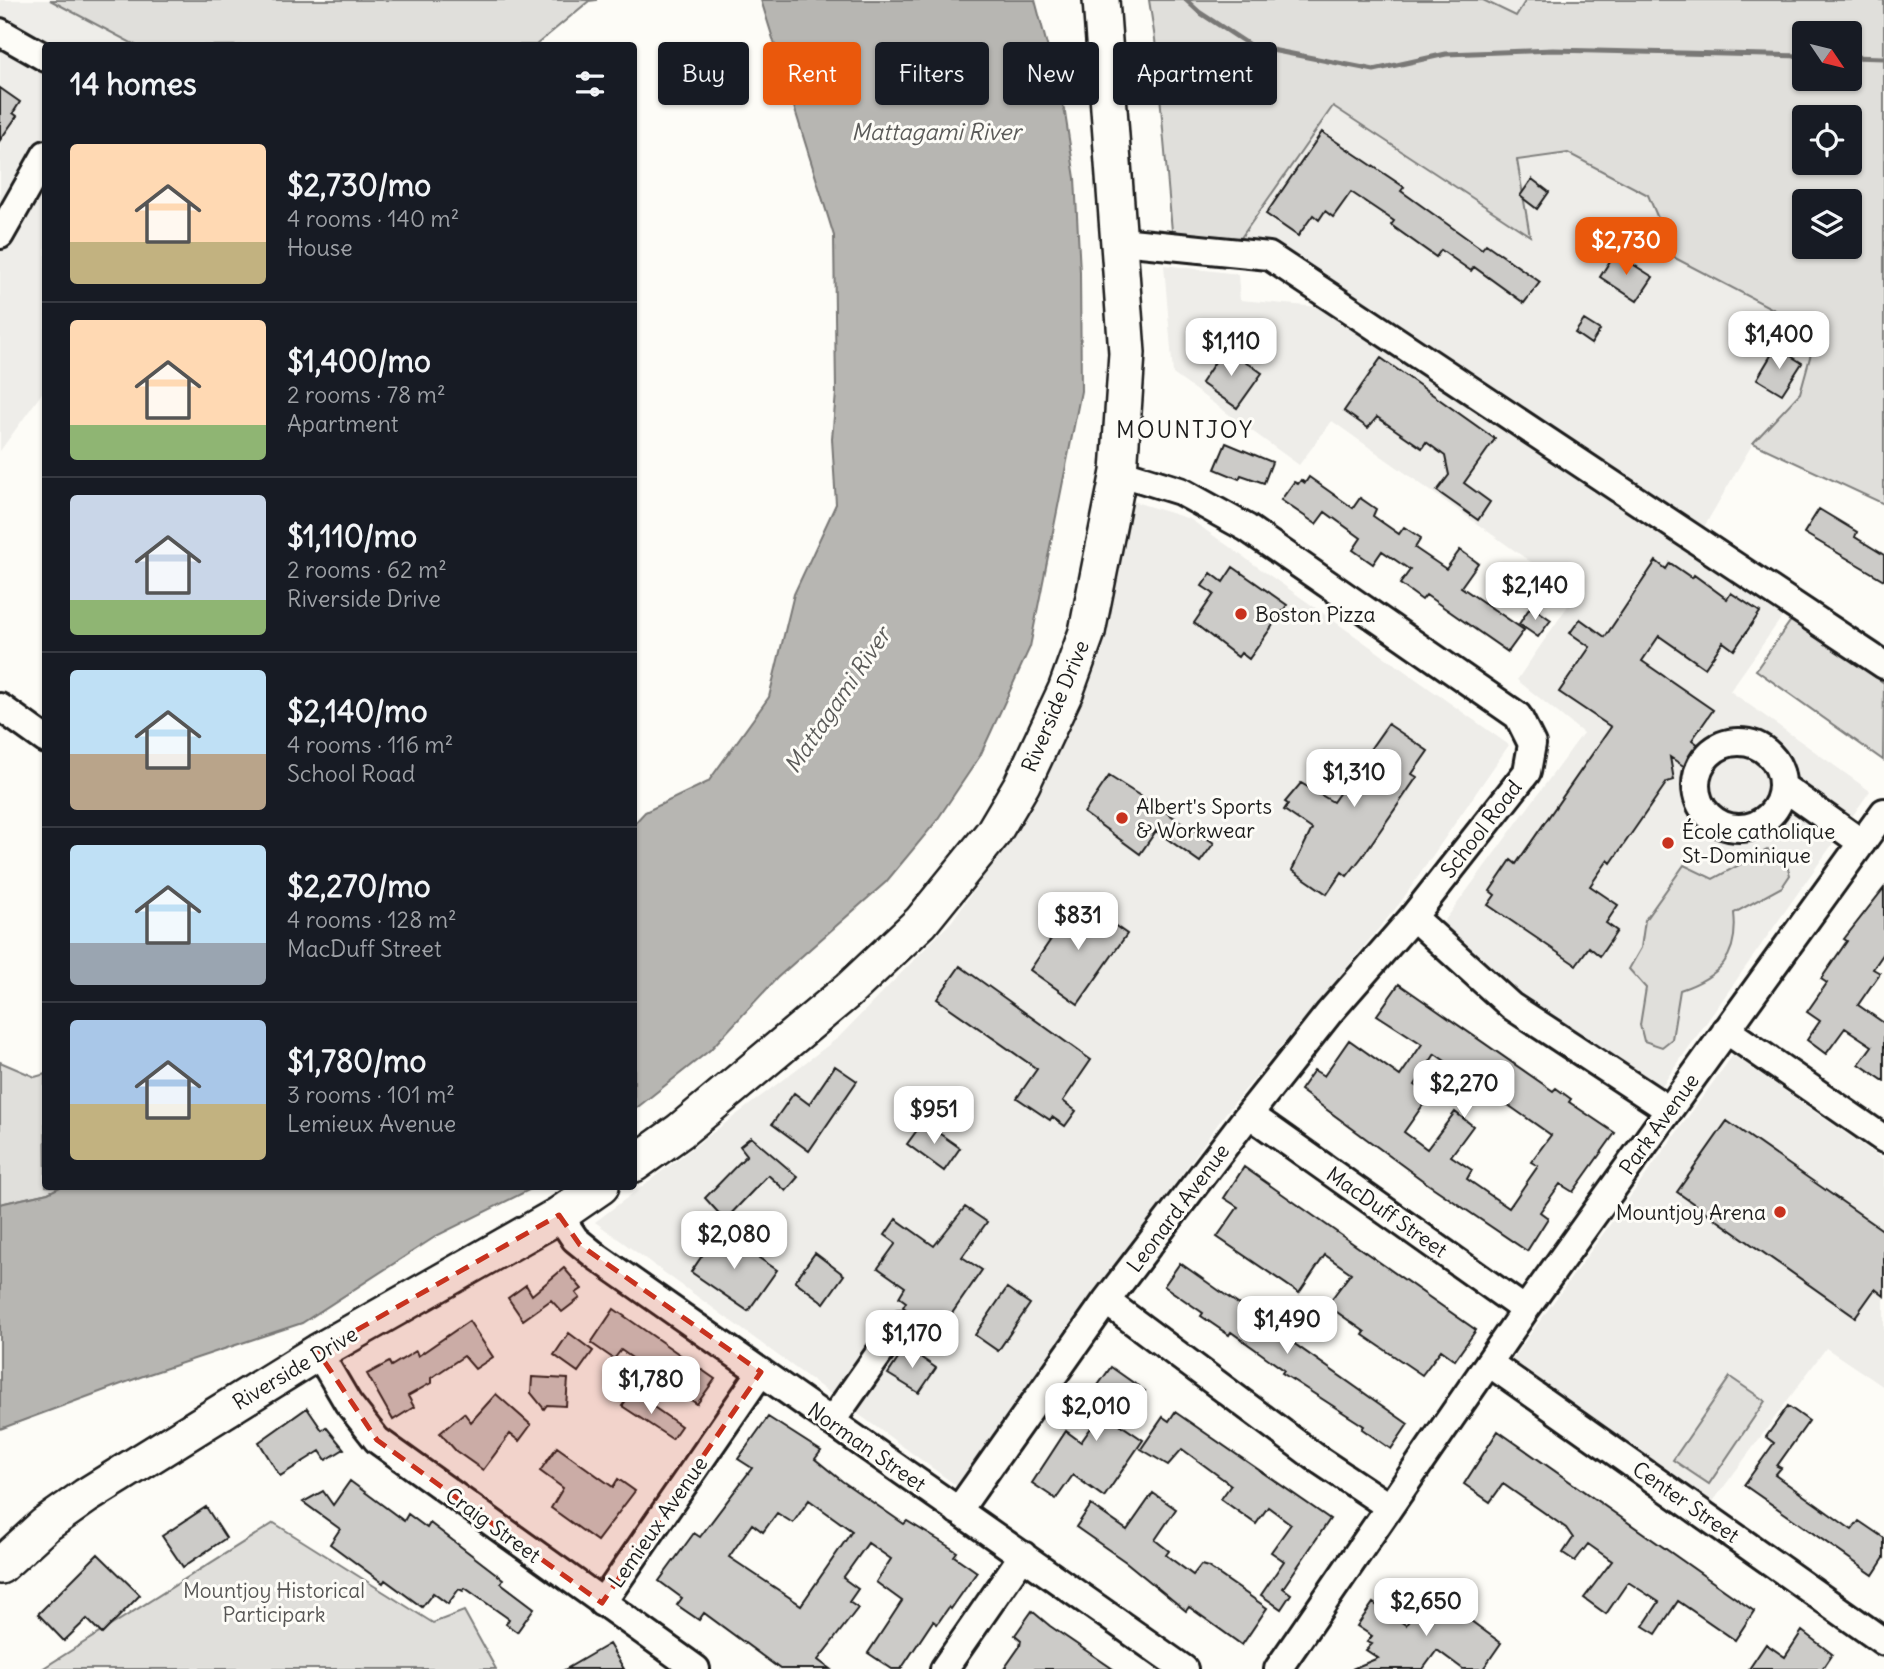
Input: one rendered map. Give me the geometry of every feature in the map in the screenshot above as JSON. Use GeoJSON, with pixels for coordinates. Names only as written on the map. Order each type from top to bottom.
{"type":"FeatureCollection","features":[{"type":"Feature","properties":{"kind":"main road","name":"Riverside Drive"},"geometry":{"type":"LineString","coordinates":[[637,1162],[680,1131],[850,989],[922,922],[993,833],[1032,762],[1066,690],[1082,648],[1119,472],[1127,353],[1121,241],[1101,0]]}},
{"type":"Feature","properties":{"kind":"main road","name":"Riverside Drive"},"geometry":{"type":"LineString","coordinates":[[0,1566],[45,1525],[86,1496],[318,1352],[559,1215],[595,1190]]}},
{"type":"Feature","properties":{"kind":"street"},"geometry":{"type":"LineString","coordinates":[[0,32],[42,56]]}},
{"type":"Feature","properties":{"kind":"street"},"geometry":{"type":"LineString","coordinates":[[0,235],[42,161]]}},
{"type":"Feature","properties":{"kind":"street"},"geometry":{"type":"LineString","coordinates":[[1121,241],[1269,256],[1884,665]]}},
{"type":"Feature","properties":{"kind":"street","name":"School Road"},"geometry":{"type":"LineString","coordinates":[[1119,472],[1180,491],[1247,528],[1518,716],[1532,744],[1527,772],[1413,917]]}},
{"type":"Feature","properties":{"kind":"street"},"geometry":{"type":"LineString","coordinates":[[0,707],[42,737]]}},
{"type":"Feature","properties":{"kind":"street"},"geometry":{"type":"LineString","coordinates":[[1782,786],[1862,843]]}},
{"type":"Feature","properties":{"kind":"street","name":"Park Avenue"},"geometry":{"type":"LineString","coordinates":[[1278,1669],[1525,1310],[1884,812]]}},
{"type":"Feature","properties":{"kind":"street"},"geometry":{"type":"LineString","coordinates":[[1413,917],[1511,1006],[1669,1110]]}},
{"type":"Feature","properties":{"kind":"street","name":"Leonard Avenue"},"geometry":{"type":"LineString","coordinates":[[958,1511],[1106,1301],[1249,1114],[1329,1013],[1413,917]]}},
{"type":"Feature","properties":{"kind":"street"},"geometry":{"type":"LineString","coordinates":[[1726,1030],[1884,1139]]}},
{"type":"Feature","properties":{"kind":"street","name":"MacDuff Street"},"geometry":{"type":"LineString","coordinates":[[1249,1114],[1525,1310]]}},
{"type":"Feature","properties":{"kind":"street","name":"Norman Street"},"geometry":{"type":"LineString","coordinates":[[559,1215],[580,1245],[1184,1669]]}},
{"type":"Feature","properties":{"kind":"street"},"geometry":{"type":"LineString","coordinates":[[1106,1301],[1352,1483],[1388,1506]]}},
{"type":"Feature","properties":{"kind":"street"},"geometry":{"type":"LineString","coordinates":[[831,1422],[900,1324]]}},
{"type":"Feature","properties":{"kind":"street","name":"Craig Street"},"geometry":{"type":"LineString","coordinates":[[318,1352],[348,1403],[377,1440],[696,1669]]}},
{"type":"Feature","properties":{"kind":"street","name":"Center Street"},"geometry":{"type":"LineString","coordinates":[[1489,1363],[1884,1642]]}},
{"type":"Feature","properties":{"kind":"street","name":"Lemieux Avenue"},"geometry":{"type":"LineString","coordinates":[[602,1603],[761,1373]]}},
{"type":"Feature","properties":{"kind":"street"},"geometry":{"type":"LineString","coordinates":[[943,1669],[1023,1555]]}},
{"type":"Feature","properties":{"kind":"highlighted area"},"geometry":{"type":"Polygon","coordinates":[[[559,1215],[580,1245],[761,1372],[602,1603],[377,1440],[318,1352],[559,1215]]]}},
{"type":"Feature","properties":{"kind":"shaded area"},"geometry":{"type":"Polygon","coordinates":[[[0,0],[50,0],[131,42],[42,42],[42,393],[0,451],[0,0]]]}},
{"type":"Feature","properties":{"kind":"shaded area"},"geometry":{"type":"Polygon","coordinates":[[[1481,0],[1526,0],[1517,16],[1481,0]]]}},
{"type":"Feature","properties":{"kind":"shaded area"},"geometry":{"type":"Polygon","coordinates":[[[1333,105],[1529,235],[1517,160],[1568,153],[1648,195],[1675,258],[1817,332],[1800,393],[1753,443],[1690,551],[1784,614],[1730,691],[1870,791],[1658,1091],[1485,972],[1440,927],[1583,733],[1517,680],[1576,594],[1332,421],[1299,465],[1173,374],[1164,265],[1238,274],[1240,300],[1319,307],[1238,242],[1333,105]]]}},
{"type":"Feature","properties":{"kind":"shaded area"},"geometry":{"type":"Polygon","coordinates":[[[1132,501],[1190,519],[1509,745],[1400,903],[1225,1114],[957,1486],[595,1222],[839,1037],[952,921],[1005,846],[1093,666],[1132,501]]]}},
{"type":"Feature","properties":{"kind":"shaded area"},"geometry":{"type":"Polygon","coordinates":[[[1733,1055],[1884,1160],[1884,1387],[1826,1348],[1712,1503],[1510,1362],[1733,1055]]]}},
{"type":"Feature","properties":{"kind":"green space"},"geometry":{"type":"Polygon","coordinates":[[[50,0],[597,0],[589,1],[540,42],[129,42],[50,0]]]}},
{"type":"Feature","properties":{"kind":"green space"},"geometry":{"type":"Polygon","coordinates":[[[1149,0],[1483,0],[1516,16],[1526,0],[1884,0],[1884,504],[1753,443],[1800,393],[1817,332],[1675,258],[1648,195],[1568,153],[1517,160],[1530,236],[1333,106],[1238,242],[1172,231],[1161,105],[1277,105],[1277,42],[1155,42],[1149,0]]]}},
{"type":"Feature","properties":{"kind":"green space"},"geometry":{"type":"Polygon","coordinates":[[[1792,619],[1884,683],[1883,760],[1756,670],[1792,619]]]}},
{"type":"Feature","properties":{"kind":"green space"},"geometry":{"type":"Polygon","coordinates":[[[1767,850],[1783,853],[1790,875],[1782,887],[1734,913],[1733,942],[1724,963],[1706,979],[1680,990],[1672,1039],[1662,1047],[1644,1041],[1640,1025],[1646,988],[1629,969],[1641,948],[1645,920],[1684,865],[1713,879],[1767,850]]]}},
{"type":"Feature","properties":{"kind":"green space"},"geometry":{"type":"Polygon","coordinates":[[[0,1062],[35,1077],[42,1075],[42,1190],[55,1190],[0,1204],[0,1062]]]}},
{"type":"Feature","properties":{"kind":"green space"},"geometry":{"type":"Polygon","coordinates":[[[1730,1377],[1765,1401],[1709,1484],[1673,1460],[1730,1377]]]}},
{"type":"Feature","properties":{"kind":"green space","name":"Mountjoy Historical Participark"},"geometry":{"type":"Polygon","coordinates":[[[274,1523],[433,1623],[464,1611],[496,1669],[42,1669],[274,1523]]]}},
{"type":"Feature","properties":{"kind":"water","name":"Mattagami River"},"geometry":{"type":"Polygon","coordinates":[[[761,0],[1035,0],[1046,42],[1003,42],[1003,105],[1063,105],[1075,178],[1080,272],[1081,391],[1030,647],[980,756],[935,823],[886,882],[777,978],[710,1050],[637,1108],[637,821],[645,812],[708,782],[769,697],[794,594],[836,504],[832,439],[836,393],[834,236],[793,105],[861,105],[861,42],[774,42],[761,0]]]}},
{"type":"Feature","properties":{"kind":"water"},"geometry":{"type":"Polygon","coordinates":[[[54,1190],[529,1190],[438,1235],[302,1323],[143,1376],[0,1429],[0,1204],[54,1190]]]}},
{"type":"Feature","properties":{"kind":"building"},"geometry":{"type":"Polygon","coordinates":[[[0,88],[20,102],[13,113],[17,116],[0,140],[0,88]]]}},
{"type":"Feature","properties":{"kind":"building"},"geometry":{"type":"Polygon","coordinates":[[[1322,132],[1404,187],[1401,191],[1482,249],[1486,244],[1540,282],[1524,303],[1474,267],[1471,271],[1441,250],[1436,257],[1391,225],[1394,221],[1351,192],[1333,217],[1325,211],[1319,220],[1313,215],[1298,236],[1266,214],[1322,132]]]}},
{"type":"Feature","properties":{"kind":"building"},"geometry":{"type":"Polygon","coordinates":[[[1532,179],[1549,192],[1537,209],[1520,196],[1532,179]]]}},
{"type":"Feature","properties":{"kind":"building"},"geometry":{"type":"Polygon","coordinates":[[[1615,253],[1653,277],[1637,301],[1600,277],[1615,253]]]}},
{"type":"Feature","properties":{"kind":"building"},"geometry":{"type":"Polygon","coordinates":[[[1584,320],[1600,330],[1591,344],[1575,333],[1584,320]]]}},
{"type":"Feature","properties":{"kind":"building"},"geometry":{"type":"Polygon","coordinates":[[[1225,347],[1262,373],[1237,408],[1201,383],[1225,347]]]}},
{"type":"Feature","properties":{"kind":"building"},"geometry":{"type":"Polygon","coordinates":[[[1776,347],[1802,363],[1782,394],[1757,379],[1776,347]]]}},
{"type":"Feature","properties":{"kind":"building"},"geometry":{"type":"Polygon","coordinates":[[[1381,358],[1495,439],[1464,483],[1490,502],[1478,520],[1437,491],[1449,475],[1445,456],[1426,442],[1422,448],[1377,417],[1368,428],[1344,411],[1381,358]]]}},
{"type":"Feature","properties":{"kind":"building"},"geometry":{"type":"Polygon","coordinates":[[[1226,443],[1272,462],[1264,483],[1241,475],[1239,479],[1215,469],[1226,443]]]}},
{"type":"Feature","properties":{"kind":"building"},"geometry":{"type":"Polygon","coordinates":[[[1309,477],[1353,508],[1360,498],[1376,509],[1373,516],[1399,534],[1404,527],[1421,538],[1415,548],[1446,569],[1460,550],[1478,563],[1461,587],[1524,630],[1508,652],[1426,595],[1422,600],[1400,584],[1410,570],[1382,551],[1373,564],[1353,550],[1361,538],[1325,512],[1316,524],[1281,500],[1294,482],[1298,484],[1301,480],[1305,483],[1309,477]]]}},
{"type":"Feature","properties":{"kind":"building"},"geometry":{"type":"Polygon","coordinates":[[[1819,509],[1857,532],[1855,537],[1884,555],[1884,580],[1804,533],[1819,509]]]}},
{"type":"Feature","properties":{"kind":"building"},"geometry":{"type":"Polygon","coordinates":[[[1656,561],[1666,569],[1670,563],[1692,578],[1694,575],[1727,599],[1731,593],[1760,612],[1734,650],[1723,642],[1705,668],[1659,636],[1642,661],[1713,710],[1692,740],[1706,750],[1691,771],[1670,757],[1674,780],[1667,782],[1611,863],[1608,860],[1590,886],[1618,905],[1606,923],[1617,931],[1600,956],[1589,947],[1576,965],[1488,905],[1495,895],[1490,891],[1511,860],[1516,864],[1611,727],[1559,692],[1590,647],[1570,633],[1580,619],[1605,637],[1656,561]]]}},
{"type":"Feature","properties":{"kind":"building","name":"Boston Pizza"},"geometry":{"type":"Polygon","coordinates":[[[1233,567],[1287,605],[1249,659],[1241,653],[1238,657],[1194,623],[1214,594],[1202,586],[1211,573],[1223,582],[1233,567]]]}},
{"type":"Feature","properties":{"kind":"building"},"geometry":{"type":"Polygon","coordinates":[[[1531,606],[1551,620],[1538,637],[1519,624],[1531,606]]]}},
{"type":"Feature","properties":{"kind":"building"},"geometry":{"type":"Polygon","coordinates":[[[1388,724],[1428,751],[1412,774],[1417,777],[1362,857],[1347,876],[1342,872],[1327,894],[1292,870],[1312,829],[1284,810],[1288,804],[1285,802],[1301,783],[1333,802],[1388,724]]]}},
{"type":"Feature","properties":{"kind":"building"},"geometry":{"type":"Polygon","coordinates":[[[1109,776],[1214,843],[1200,862],[1156,831],[1140,854],[1084,813],[1109,776]]]}},
{"type":"Feature","properties":{"kind":"building"},"geometry":{"type":"Polygon","coordinates":[[[1884,888],[1884,953],[1873,969],[1880,973],[1858,1005],[1884,1023],[1884,1081],[1859,1064],[1872,1046],[1845,1028],[1826,1054],[1807,1040],[1820,1021],[1807,1012],[1827,983],[1821,979],[1847,941],[1844,939],[1884,888]]]}},
{"type":"Feature","properties":{"kind":"building"},"geometry":{"type":"Polygon","coordinates":[[[1078,900],[1127,934],[1078,1004],[1030,970],[1078,900]]]}},
{"type":"Feature","properties":{"kind":"building"},"geometry":{"type":"Polygon","coordinates":[[[960,966],[1091,1060],[1063,1101],[1076,1111],[1065,1126],[1052,1117],[1050,1120],[1017,1098],[1037,1069],[937,999],[960,966]]]}},
{"type":"Feature","properties":{"kind":"building"},"geometry":{"type":"Polygon","coordinates":[[[1399,984],[1553,1091],[1556,1088],[1571,1099],[1569,1102],[1615,1133],[1573,1192],[1560,1184],[1540,1212],[1548,1218],[1527,1251],[1425,1182],[1300,1090],[1314,1070],[1324,1076],[1349,1040],[1400,1076],[1422,1044],[1377,1015],[1399,984]],[[1435,1054],[1415,1085],[1430,1095],[1404,1132],[1427,1149],[1455,1112],[1473,1126],[1451,1156],[1472,1170],[1467,1179],[1509,1208],[1538,1166],[1531,1162],[1551,1135],[1435,1054]]]}},
{"type":"Feature","properties":{"kind":"building"},"geometry":{"type":"Polygon","coordinates":[[[835,1066],[857,1081],[809,1151],[772,1124],[794,1093],[809,1104],[835,1066]]]}},
{"type":"Feature","properties":{"kind":"building","name":"Mountjoy Arena"},"geometry":{"type":"Polygon","coordinates":[[[1727,1121],[1884,1231],[1884,1296],[1875,1289],[1855,1317],[1677,1192],[1727,1121]]]}},
{"type":"Feature","properties":{"kind":"building"},"geometry":{"type":"Polygon","coordinates":[[[923,1122],[960,1148],[944,1171],[907,1144],[923,1122]]]}},
{"type":"Feature","properties":{"kind":"building"},"geometry":{"type":"Polygon","coordinates":[[[751,1137],[798,1177],[786,1191],[768,1175],[725,1220],[705,1198],[747,1155],[740,1146],[751,1137]]]}},
{"type":"Feature","properties":{"kind":"building"},"geometry":{"type":"Polygon","coordinates":[[[1244,1167],[1476,1330],[1455,1360],[1441,1350],[1422,1375],[1363,1335],[1365,1332],[1327,1305],[1351,1273],[1325,1255],[1299,1293],[1217,1237],[1238,1207],[1224,1198],[1244,1167]]]}},
{"type":"Feature","properties":{"kind":"building"},"geometry":{"type":"Polygon","coordinates":[[[965,1207],[987,1222],[962,1257],[982,1270],[939,1332],[903,1307],[906,1302],[899,1297],[905,1287],[878,1268],[896,1243],[885,1235],[896,1219],[934,1246],[965,1207]]]}},
{"type":"Feature","properties":{"kind":"building"},"geometry":{"type":"Polygon","coordinates":[[[719,1231],[777,1270],[748,1311],[691,1272],[719,1231]]]}},
{"type":"Feature","properties":{"kind":"building"},"geometry":{"type":"Polygon","coordinates":[[[815,1253],[844,1275],[824,1303],[795,1281],[815,1253]]]}},
{"type":"Feature","properties":{"kind":"building"},"geometry":{"type":"Polygon","coordinates":[[[1180,1263],[1408,1424],[1391,1449],[1362,1429],[1364,1426],[1282,1373],[1284,1370],[1231,1332],[1229,1335],[1201,1316],[1203,1313],[1164,1286],[1180,1263]]]}},
{"type":"Feature","properties":{"kind":"building"},"geometry":{"type":"Polygon","coordinates":[[[564,1268],[582,1289],[576,1293],[580,1298],[562,1312],[551,1300],[523,1320],[508,1298],[526,1285],[532,1295],[564,1268]]]}},
{"type":"Feature","properties":{"kind":"building"},"geometry":{"type":"Polygon","coordinates":[[[1007,1288],[1030,1304],[998,1351],[975,1335],[1007,1288]]]}},
{"type":"Feature","properties":{"kind":"building"},"geometry":{"type":"Polygon","coordinates":[[[614,1309],[715,1379],[697,1404],[621,1350],[614,1359],[591,1343],[614,1309]]]}},
{"type":"Feature","properties":{"kind":"building"},"geometry":{"type":"Polygon","coordinates":[[[469,1321],[493,1357],[475,1369],[464,1356],[431,1378],[431,1383],[408,1396],[414,1407],[393,1420],[367,1374],[389,1362],[391,1366],[416,1351],[418,1356],[469,1321]]]}},
{"type":"Feature","properties":{"kind":"building"},"geometry":{"type":"Polygon","coordinates":[[[569,1333],[593,1351],[578,1372],[554,1355],[569,1333]]]}},
{"type":"Feature","properties":{"kind":"building"},"geometry":{"type":"Polygon","coordinates":[[[906,1347],[936,1368],[919,1393],[888,1374],[906,1347]]]}},
{"type":"Feature","properties":{"kind":"building"},"geometry":{"type":"Polygon","coordinates":[[[1111,1367],[1145,1391],[1121,1425],[1143,1440],[1104,1497],[1073,1475],[1056,1499],[1032,1483],[1066,1431],[1081,1442],[1107,1405],[1103,1402],[1106,1396],[1096,1388],[1111,1367]]]}},
{"type":"Feature","properties":{"kind":"building"},"geometry":{"type":"Polygon","coordinates":[[[532,1377],[568,1379],[566,1406],[547,1405],[544,1409],[531,1393],[532,1377]]]}},
{"type":"Feature","properties":{"kind":"building"},"geometry":{"type":"Polygon","coordinates":[[[632,1392],[681,1426],[672,1439],[622,1406],[632,1392]]]}},
{"type":"Feature","properties":{"kind":"building"},"geometry":{"type":"Polygon","coordinates":[[[496,1394],[531,1425],[519,1441],[510,1434],[483,1470],[456,1451],[440,1433],[464,1413],[471,1422],[496,1394]]]}},
{"type":"Feature","properties":{"kind":"building"},"geometry":{"type":"Polygon","coordinates":[[[1788,1406],[1809,1421],[1777,1466],[1781,1468],[1775,1475],[1852,1530],[1859,1521],[1884,1538],[1884,1558],[1873,1575],[1744,1485],[1774,1443],[1766,1437],[1788,1406]]]}},
{"type":"Feature","properties":{"kind":"building"},"geometry":{"type":"Polygon","coordinates":[[[307,1408],[322,1430],[326,1427],[344,1449],[326,1460],[320,1451],[280,1476],[259,1442],[307,1408]]]}},
{"type":"Feature","properties":{"kind":"building"},"geometry":{"type":"Polygon","coordinates":[[[1175,1412],[1330,1519],[1283,1588],[1291,1594],[1281,1609],[1261,1595],[1284,1561],[1271,1552],[1291,1524],[1268,1507],[1256,1524],[1221,1499],[1231,1485],[1182,1449],[1168,1465],[1141,1449],[1163,1417],[1169,1421],[1175,1412]]]}},
{"type":"Feature","properties":{"kind":"building"},"geometry":{"type":"Polygon","coordinates":[[[768,1417],[821,1451],[815,1459],[842,1481],[904,1524],[907,1521],[957,1552],[954,1556],[977,1572],[951,1609],[949,1607],[937,1624],[933,1621],[901,1669],[892,1669],[868,1653],[902,1601],[876,1582],[891,1559],[868,1543],[843,1578],[858,1589],[849,1602],[858,1608],[818,1660],[830,1669],[780,1669],[704,1613],[699,1620],[677,1605],[682,1598],[659,1581],[694,1533],[700,1537],[752,1468],[738,1459],[768,1417]],[[809,1500],[793,1523],[777,1513],[763,1532],[752,1524],[729,1557],[801,1605],[852,1531],[809,1500]]]}},
{"type":"Feature","properties":{"kind":"building"},"geometry":{"type":"Polygon","coordinates":[[[1498,1431],[1754,1611],[1735,1640],[1678,1601],[1656,1634],[1643,1626],[1659,1602],[1628,1582],[1606,1614],[1584,1598],[1612,1561],[1588,1544],[1575,1561],[1563,1553],[1573,1538],[1566,1528],[1503,1484],[1490,1502],[1464,1484],[1498,1431]]]}},
{"type":"Feature","properties":{"kind":"building"},"geometry":{"type":"Polygon","coordinates":[[[557,1447],[613,1487],[618,1479],[635,1491],[597,1541],[551,1508],[563,1488],[540,1471],[557,1447]]]}},
{"type":"Feature","properties":{"kind":"building"},"geometry":{"type":"Polygon","coordinates":[[[350,1481],[404,1521],[408,1514],[427,1528],[430,1523],[503,1579],[501,1583],[534,1608],[517,1632],[506,1624],[509,1619],[465,1588],[463,1591],[459,1589],[448,1604],[433,1593],[422,1607],[385,1580],[383,1583],[330,1544],[340,1529],[303,1502],[323,1491],[333,1505],[350,1481]]]}},
{"type":"Feature","properties":{"kind":"building"},"geometry":{"type":"Polygon","coordinates":[[[1153,1493],[1176,1509],[1155,1540],[1169,1551],[1166,1555],[1193,1575],[1201,1565],[1208,1567],[1267,1608],[1242,1645],[1189,1607],[1186,1611],[1126,1562],[1076,1527],[1091,1505],[1127,1530],[1153,1493]]]}},
{"type":"Feature","properties":{"kind":"building"},"geometry":{"type":"Polygon","coordinates":[[[206,1507],[226,1538],[183,1567],[162,1536],[206,1507]]]}},
{"type":"Feature","properties":{"kind":"building"},"geometry":{"type":"Polygon","coordinates":[[[98,1554],[140,1595],[102,1634],[87,1619],[64,1641],[38,1614],[98,1554]]]}},
{"type":"Feature","properties":{"kind":"building"},"geometry":{"type":"Polygon","coordinates":[[[1429,1590],[1501,1643],[1483,1669],[1463,1669],[1437,1650],[1423,1669],[1352,1669],[1378,1658],[1366,1650],[1372,1644],[1367,1642],[1372,1636],[1357,1626],[1373,1603],[1406,1625],[1429,1590]]]}},
{"type":"Feature","properties":{"kind":"building"},"geometry":{"type":"Polygon","coordinates":[[[1032,1611],[1113,1669],[1004,1669],[1020,1646],[1021,1640],[1015,1635],[1032,1611]]]}},
{"type":"Feature","properties":{"kind":"building"},"geometry":{"type":"Polygon","coordinates":[[[1802,1631],[1832,1654],[1822,1669],[1749,1669],[1766,1644],[1785,1657],[1802,1631]]]}},
{"type":"Feature","properties":{"kind":"building"},"geometry":{"type":"Polygon","coordinates":[[[609,1644],[624,1669],[566,1669],[609,1644]]]}},
{"type":"Feature","properties":{"kind":"waterway"},"geometry":{"type":"LineString","coordinates":[[1186,0],[1199,12],[1251,46],[1374,70],[1446,54],[1553,50],[1792,56]]}},
{"type":"Feature","properties":{"kind":"waterway"},"geometry":{"type":"LineString","coordinates":[[1862,57],[1884,58]]}},
{"type":"Feature","properties":{"kind":"place","name":"Boston Pizza"},"geometry":{"type":"Point","coordinates":[1241,614]}},
{"type":"Feature","properties":{"kind":"place","name":"Albert's Sports & Workwear"},"geometry":{"type":"Point","coordinates":[1122,818]}},
{"type":"Feature","properties":{"kind":"place","name":"École catholique St-Dominique"},"geometry":{"type":"Point","coordinates":[1668,843]}},
{"type":"Feature","properties":{"kind":"place","name":"Mountjoy Arena"},"geometry":{"type":"Point","coordinates":[1780,1212]}},
{"type":"Feature","properties":{"kind":"district","name":"MOUNTJOY"},"geometry":{"type":"Point","coordinates":[1185,429]}}]}
